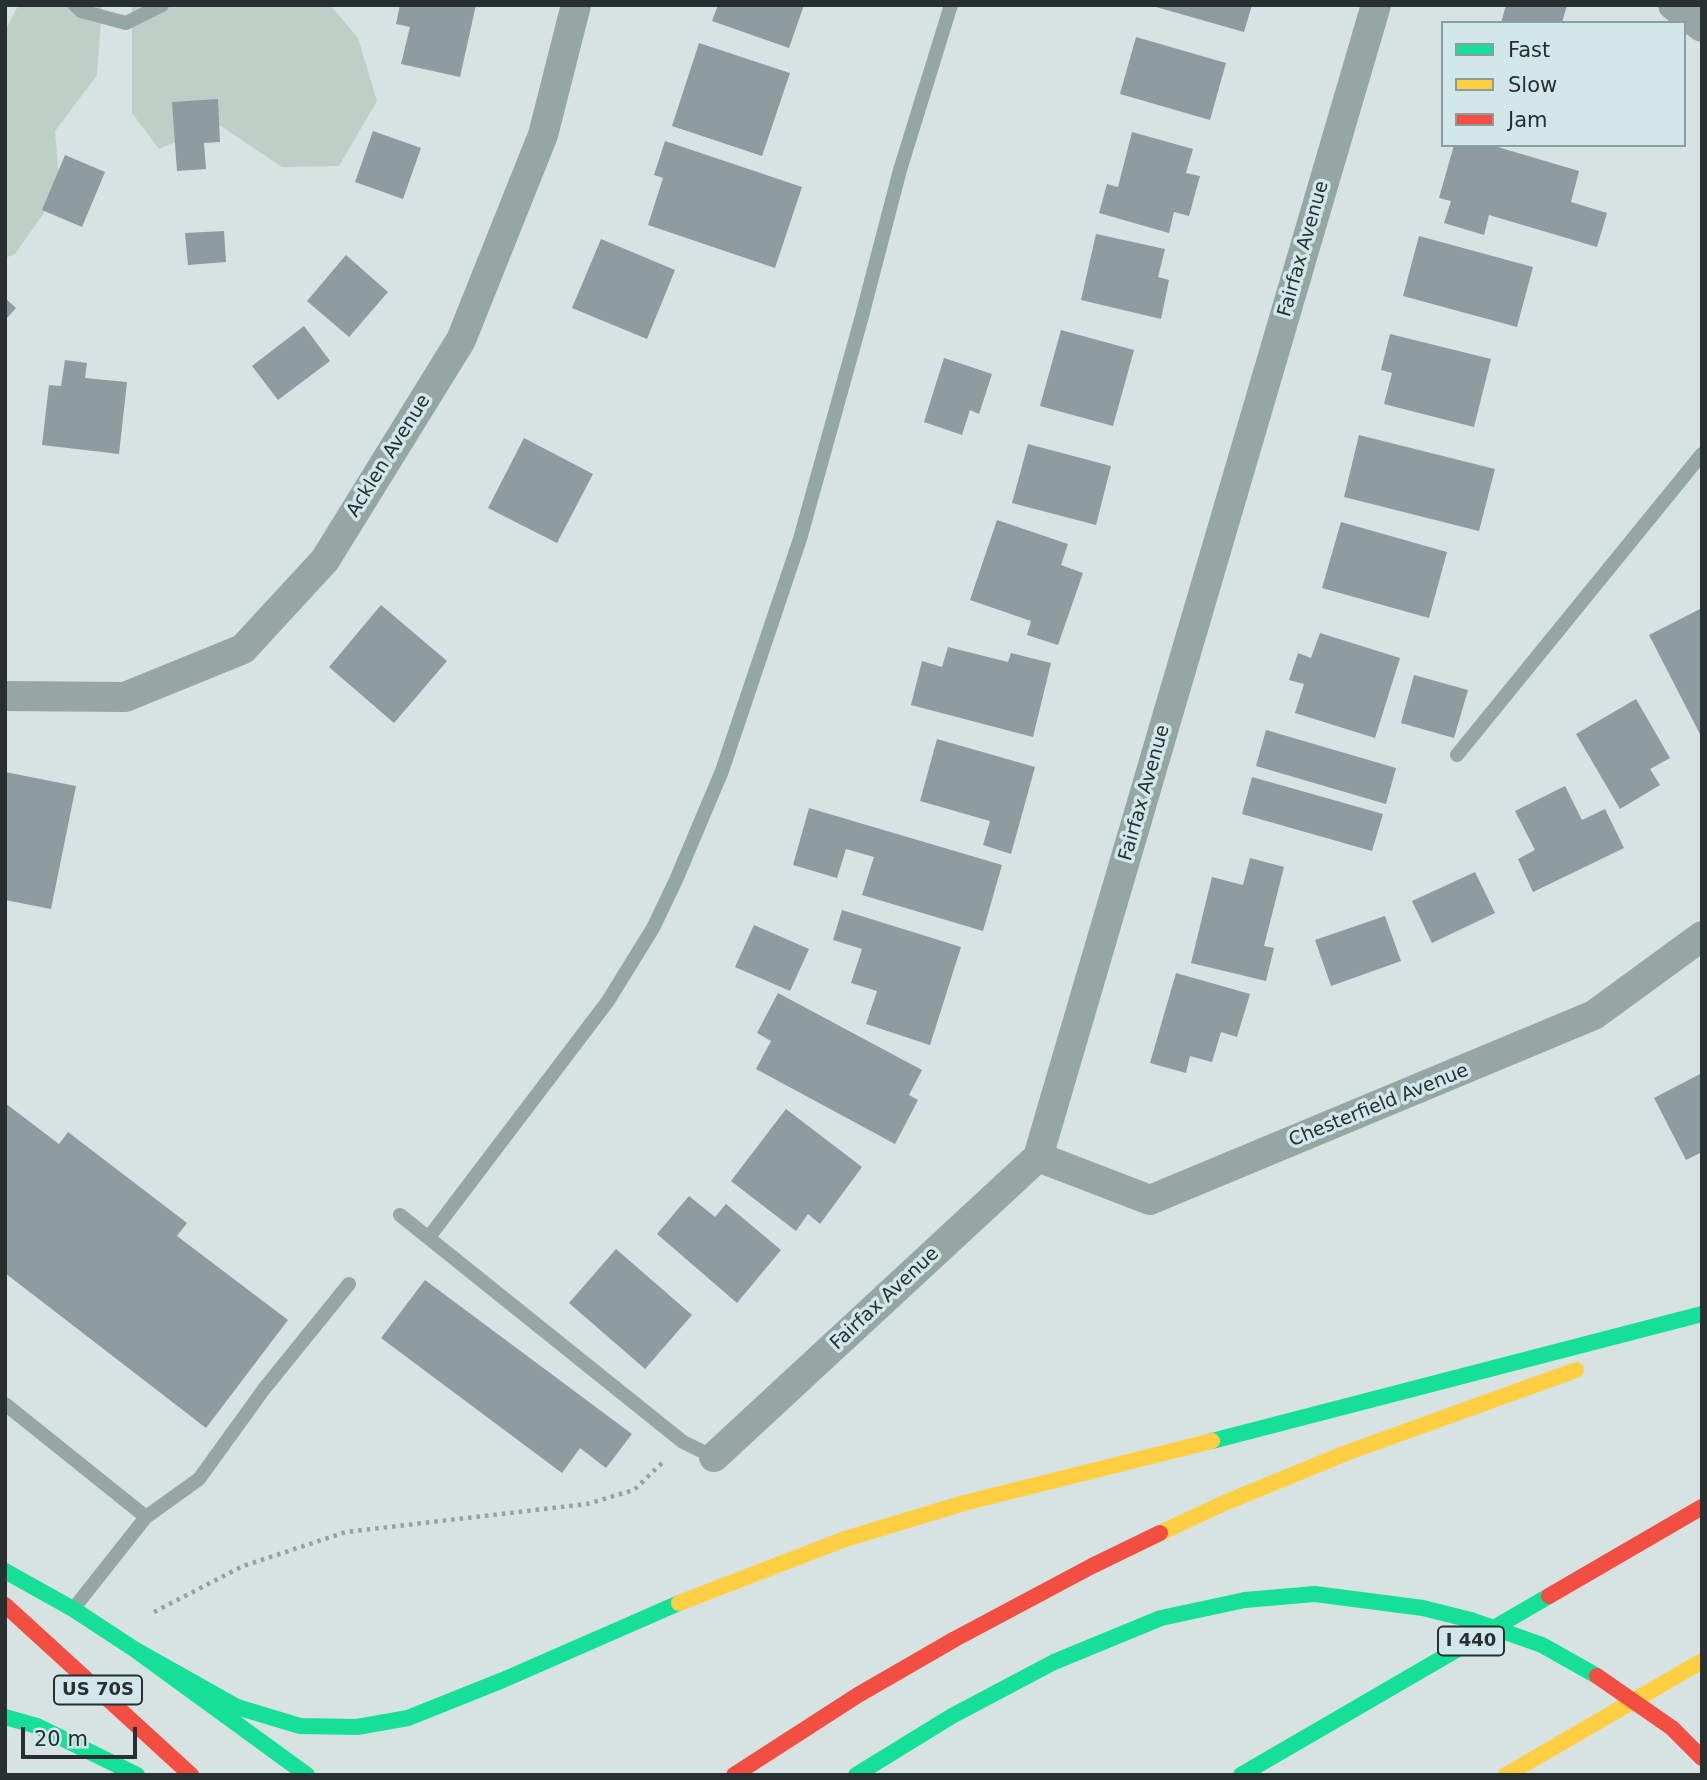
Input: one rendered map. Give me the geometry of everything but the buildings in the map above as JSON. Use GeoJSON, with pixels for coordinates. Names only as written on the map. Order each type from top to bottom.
{"type":"FeatureCollection","features":[{"type":"Feature","properties":{"kind":"main road"},"geometry":{"type":"LineString","coordinates":[[134,1649],[237,1707],[300,1726],[357,1727],[408,1718],[717,1587],[845,1539],[964,1503],[1702,1314]]}},
{"type":"Feature","properties":{"kind":"main road"},"geometry":{"type":"LineString","coordinates":[[1644,1346],[1702,1322]]}},
{"type":"Feature","properties":{"kind":"main road"},"geometry":{"type":"LineString","coordinates":[[734,1775],[858,1695],[944,1645],[1092,1566],[1222,1504],[1346,1453],[1585,1366]]}},
{"type":"Feature","properties":{"kind":"main road","name":"I 440"},"geometry":{"type":"LineString","coordinates":[[1241,1775],[1702,1507]]}},
{"type":"Feature","properties":{"kind":"main road","name":"US 70S"},"geometry":{"type":"LineString","coordinates":[[5,1571],[73,1609],[134,1649],[307,1775]]}},
{"type":"Feature","properties":{"kind":"main road"},"geometry":{"type":"LineString","coordinates":[[856,1775],[952,1716],[1064,1657],[1161,1619],[1245,1600],[1315,1594],[1423,1608],[1471,1620],[1542,1645],[1587,1669],[1672,1728],[1702,1758]]}},
{"type":"Feature","properties":{"kind":"main road","name":"US 70S"},"geometry":{"type":"LineString","coordinates":[[5,1605],[191,1775]]}},
{"type":"Feature","properties":{"kind":"main road"},"geometry":{"type":"LineString","coordinates":[[1506,1775],[1702,1661]]}},
{"type":"Feature","properties":{"kind":"main road"},"geometry":{"type":"LineString","coordinates":[[5,1717],[37,1726],[136,1775]]}},
{"type":"Feature","properties":{"kind":"street","name":"Acklen Avenue"},"geometry":{"type":"LineString","coordinates":[[5,696],[125,697],[243,649],[325,560],[461,340],[543,135],[576,5]]}},
{"type":"Feature","properties":{"kind":"street","name":"Fairfax Avenue"},"geometry":{"type":"LineString","coordinates":[[714,1457],[1038,1157],[1376,5]]}},
{"type":"Feature","properties":{"kind":"street"},"geometry":{"type":"LineString","coordinates":[[1673,5],[1702,27]]}},
{"type":"Feature","properties":{"kind":"street","name":"Chesterfield Avenue"},"geometry":{"type":"LineString","coordinates":[[1038,1157],[1150,1200],[1594,1015],[1702,936]]}},
{"type":"Feature","properties":{"kind":"lane"},"geometry":{"type":"LineString","coordinates":[[75,5],[81,11],[125,23],[162,5]]}},
{"type":"Feature","properties":{"kind":"lane"},"geometry":{"type":"LineString","coordinates":[[429,1237],[608,1001],[653,928],[676,880],[722,771],[800,538],[863,316],[900,170],[951,5]]}},
{"type":"Feature","properties":{"kind":"lane"},"geometry":{"type":"LineString","coordinates":[[1457,755],[1702,454]]}},
{"type":"Feature","properties":{"kind":"lane"},"geometry":{"type":"LineString","coordinates":[[400,1215],[683,1442],[714,1457]]}},
{"type":"Feature","properties":{"kind":"lane"},"geometry":{"type":"LineString","coordinates":[[73,1609],[146,1517],[199,1479],[264,1389],[349,1283]]}},
{"type":"Feature","properties":{"kind":"lane"},"geometry":{"type":"LineString","coordinates":[[5,1404],[146,1517]]}},
{"type":"Feature","properties":{"kind":"path"},"geometry":{"type":"LineString","coordinates":[[154,1612],[243,1566],[346,1532],[587,1504],[634,1490],[683,1442]]}},
{"type":"Feature","properties":{"kind":"shaded area"},"geometry":{"type":"Polygon","coordinates":[[[102,5],[97,75],[55,131],[60,190],[15,254],[5,258],[5,31],[18,6],[102,5]]]}},
{"type":"Feature","properties":{"kind":"shaded area"},"geometry":{"type":"Polygon","coordinates":[[[132,5],[330,5],[358,38],[377,101],[339,166],[282,167],[218,124],[159,149],[132,113],[132,5]]]}},
{"type":"Feature","properties":{"kind":"traffic: fast"},"geometry":{"type":"LineString","coordinates":[[1212,1441],[1702,1314]]}},
{"type":"Feature","properties":{"kind":"traffic: fast"},"geometry":{"type":"LineString","coordinates":[[5,1571],[73,1609],[134,1649],[307,1775]]}},
{"type":"Feature","properties":{"kind":"traffic: fast"},"geometry":{"type":"LineString","coordinates":[[1245,1600],[1315,1594],[1423,1608],[1471,1620],[1542,1645],[1597,1676]]}},
{"type":"Feature","properties":{"kind":"traffic: fast"},"geometry":{"type":"LineString","coordinates":[[1241,1775],[1549,1596]]}},
{"type":"Feature","properties":{"kind":"traffic: fast"},"geometry":{"type":"LineString","coordinates":[[856,1775],[952,1716],[1054,1662],[1161,1618],[1245,1600]]}},
{"type":"Feature","properties":{"kind":"traffic: fast"},"geometry":{"type":"LineString","coordinates":[[134,1649],[237,1707],[300,1726],[357,1727],[408,1718],[503,1680],[679,1603]]}},
{"type":"Feature","properties":{"kind":"traffic: fast"},"geometry":{"type":"LineString","coordinates":[[5,1717],[37,1726],[137,1775]]}},
{"type":"Feature","properties":{"kind":"traffic: slow"},"geometry":{"type":"LineString","coordinates":[[1160,1533],[1222,1504],[1346,1453],[1576,1370]]}},
{"type":"Feature","properties":{"kind":"traffic: slow"},"geometry":{"type":"LineString","coordinates":[[679,1603],[845,1539],[964,1503],[1212,1441]]}},
{"type":"Feature","properties":{"kind":"traffic: slow"},"geometry":{"type":"LineString","coordinates":[[1506,1775],[1702,1661]]}},
{"type":"Feature","properties":{"kind":"traffic: jam"},"geometry":{"type":"LineString","coordinates":[[1549,1596],[1702,1507]]}},
{"type":"Feature","properties":{"kind":"traffic: jam"},"geometry":{"type":"LineString","coordinates":[[734,1775],[858,1695],[955,1639],[1160,1533]]}},
{"type":"Feature","properties":{"kind":"traffic: jam"},"geometry":{"type":"LineString","coordinates":[[5,1605],[191,1775]]}},
{"type":"Feature","properties":{"kind":"traffic: jam"},"geometry":{"type":"LineString","coordinates":[[1597,1676],[1672,1728],[1702,1758]]}}]}
